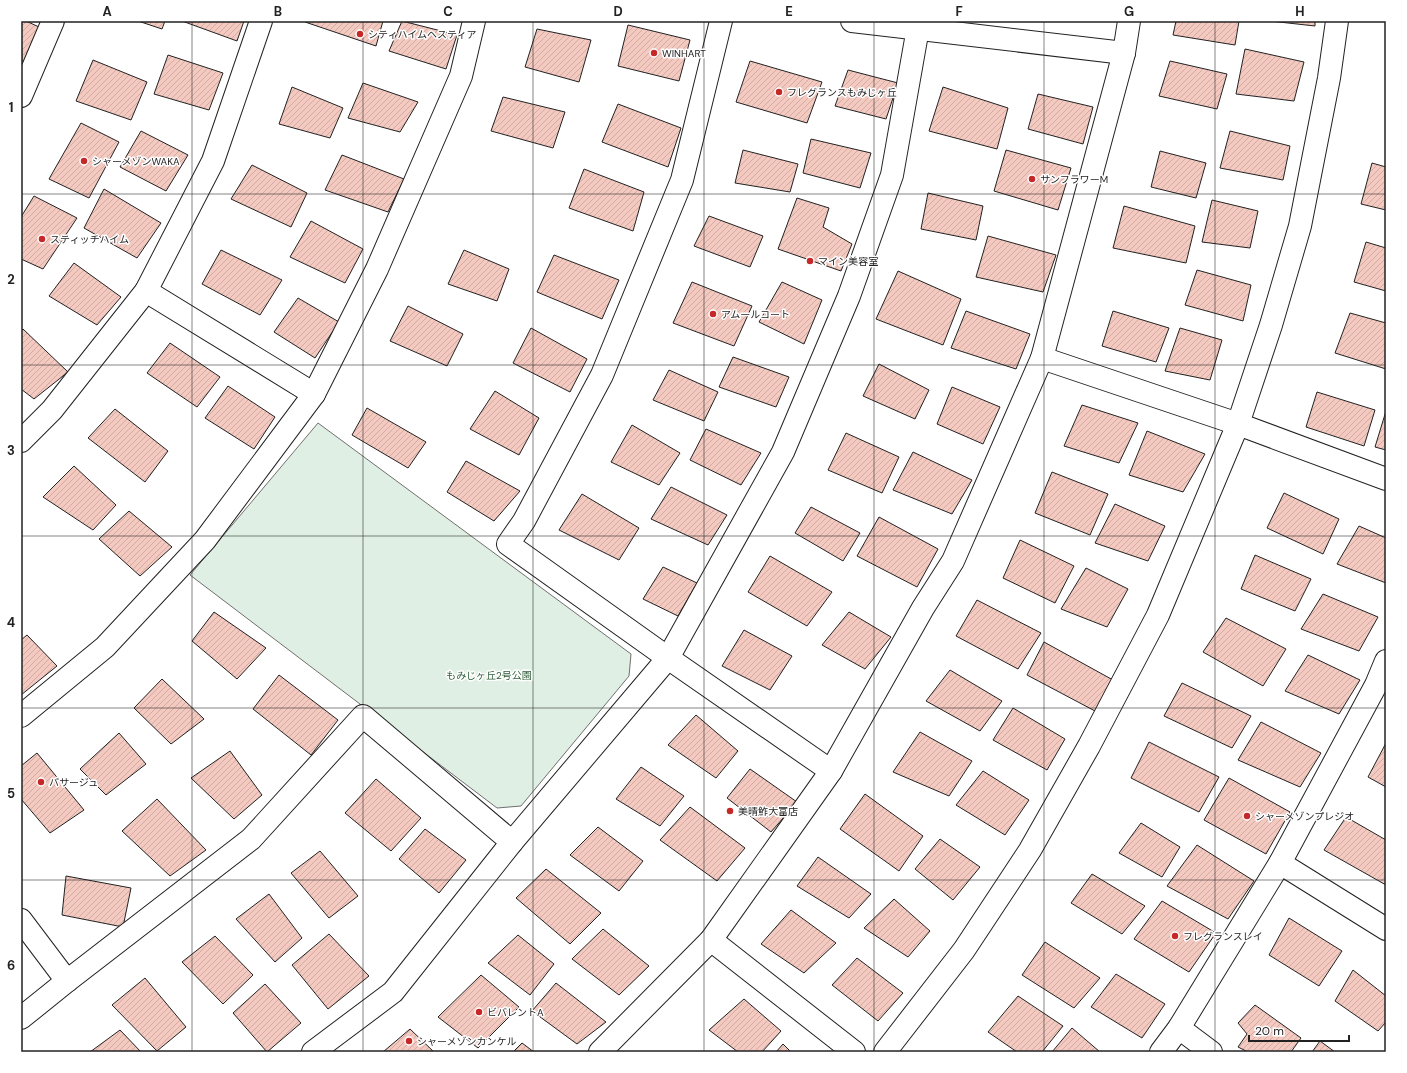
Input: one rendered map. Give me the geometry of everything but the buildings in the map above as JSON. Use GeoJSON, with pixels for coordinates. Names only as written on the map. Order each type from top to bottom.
{"type":"FeatureCollection","features":[{"type":"Feature","properties":{"kind":"street"},"geometry":{"type":"LineString","coordinates":[[21,96],[53,21]]}},
{"type":"Feature","properties":{"kind":"street"},"geometry":{"type":"LineString","coordinates":[[21,441],[52,410],[146,291],[213,161],[261,21]]}},
{"type":"Feature","properties":{"kind":"street"},"geometry":{"type":"LineString","coordinates":[[21,716],[105,647],[205,540],[314,394],[377,269],[461,76],[474,21]]}},
{"type":"Feature","properties":{"kind":"street"},"geometry":{"type":"LineString","coordinates":[[721,21],[682,180],[602,375],[524,521],[508,544],[830,771]]}},
{"type":"Feature","properties":{"kind":"street"},"geometry":{"type":"LineString","coordinates":[[852,21],[1124,53]]}},
{"type":"Feature","properties":{"kind":"street"},"geometry":{"type":"LineString","coordinates":[[600,1052],[711,940],[830,771],[923,608],[953,561],[1042,358],[1124,53],[1129,21]]}},
{"type":"Feature","properties":{"kind":"street"},"geometry":{"type":"LineString","coordinates":[[885,1052],[964,950],[1030,850],[1081,760],[1158,615],[1238,424],[1271,325],[1300,226],[1329,78],[1337,21]]}},
{"type":"Feature","properties":{"kind":"street"},"geometry":{"type":"LineString","coordinates":[[313,1052],[393,992],[512,842],[668,658],[783,452],[849,296],[892,175],[918,28]]}},
{"type":"Feature","properties":{"kind":"street"},"geometry":{"type":"LineString","coordinates":[[146,291],[314,394]]}},
{"type":"Feature","properties":{"kind":"street"},"geometry":{"type":"LineString","coordinates":[[1042,358],[1238,424],[1386,479]]}},
{"type":"Feature","properties":{"kind":"street"},"geometry":{"type":"LineString","coordinates":[[1161,1052],[1179,1028],[1280,863],[1381,688],[1386,661]]}},
{"type":"Feature","properties":{"kind":"street"},"geometry":{"type":"LineString","coordinates":[[21,1018],[251,838],[363,716],[512,842]]}},
{"type":"Feature","properties":{"kind":"street"},"geometry":{"type":"LineString","coordinates":[[1280,863],[1386,930]]}},
{"type":"Feature","properties":{"kind":"street"},"geometry":{"type":"LineString","coordinates":[[21,920],[67,981]]}},
{"type":"Feature","properties":{"kind":"street"},"geometry":{"type":"LineString","coordinates":[[711,940],[854,1052]]}},
{"type":"Feature","properties":{"kind":"street"},"geometry":{"type":"LineString","coordinates":[[1179,1028],[1211,1052]]}},
{"type":"Feature","properties":{"kind":"green space","name":"もみじヶ丘2号公園"},"geometry":{"type":"Polygon","coordinates":[[[318,423],[631,654],[629,676],[521,806],[497,808],[190,575],[318,423]]]}},
{"type":"Feature","properties":{"kind":"place","name":"シティハイムヘスティア"},"geometry":{"type":"Point","coordinates":[360,34]}},
{"type":"Feature","properties":{"kind":"place","name":"WINHART"},"geometry":{"type":"Point","coordinates":[654,53]}},
{"type":"Feature","properties":{"kind":"place","name":"フレグランスもみじヶ丘"},"geometry":{"type":"Point","coordinates":[779,92]}},
{"type":"Feature","properties":{"kind":"place","name":"シャーメゾンWAKA"},"geometry":{"type":"Point","coordinates":[84,161]}},
{"type":"Feature","properties":{"kind":"place","name":"サンフラワーM"},"geometry":{"type":"Point","coordinates":[1032,179]}},
{"type":"Feature","properties":{"kind":"place","name":"スティッチハイム"},"geometry":{"type":"Point","coordinates":[42,239]}},
{"type":"Feature","properties":{"kind":"place","name":"マイン美容室"},"geometry":{"type":"Point","coordinates":[810,261]}},
{"type":"Feature","properties":{"kind":"place","name":"アムールコート"},"geometry":{"type":"Point","coordinates":[713,314]}},
{"type":"Feature","properties":{"kind":"place","name":"パサージュ"},"geometry":{"type":"Point","coordinates":[41,782]}},
{"type":"Feature","properties":{"kind":"place","name":"美晴鮓大富店"},"geometry":{"type":"Point","coordinates":[730,811]}},
{"type":"Feature","properties":{"kind":"place","name":"シャーメゾンプレジオ"},"geometry":{"type":"Point","coordinates":[1247,816]}},
{"type":"Feature","properties":{"kind":"place","name":"フレグランスレイ"},"geometry":{"type":"Point","coordinates":[1175,936]}},
{"type":"Feature","properties":{"kind":"place","name":"ビバレントA"},"geometry":{"type":"Point","coordinates":[479,1012]}},
{"type":"Feature","properties":{"kind":"place","name":"シャーメゾンカンケル"},"geometry":{"type":"Point","coordinates":[409,1041]}}]}
